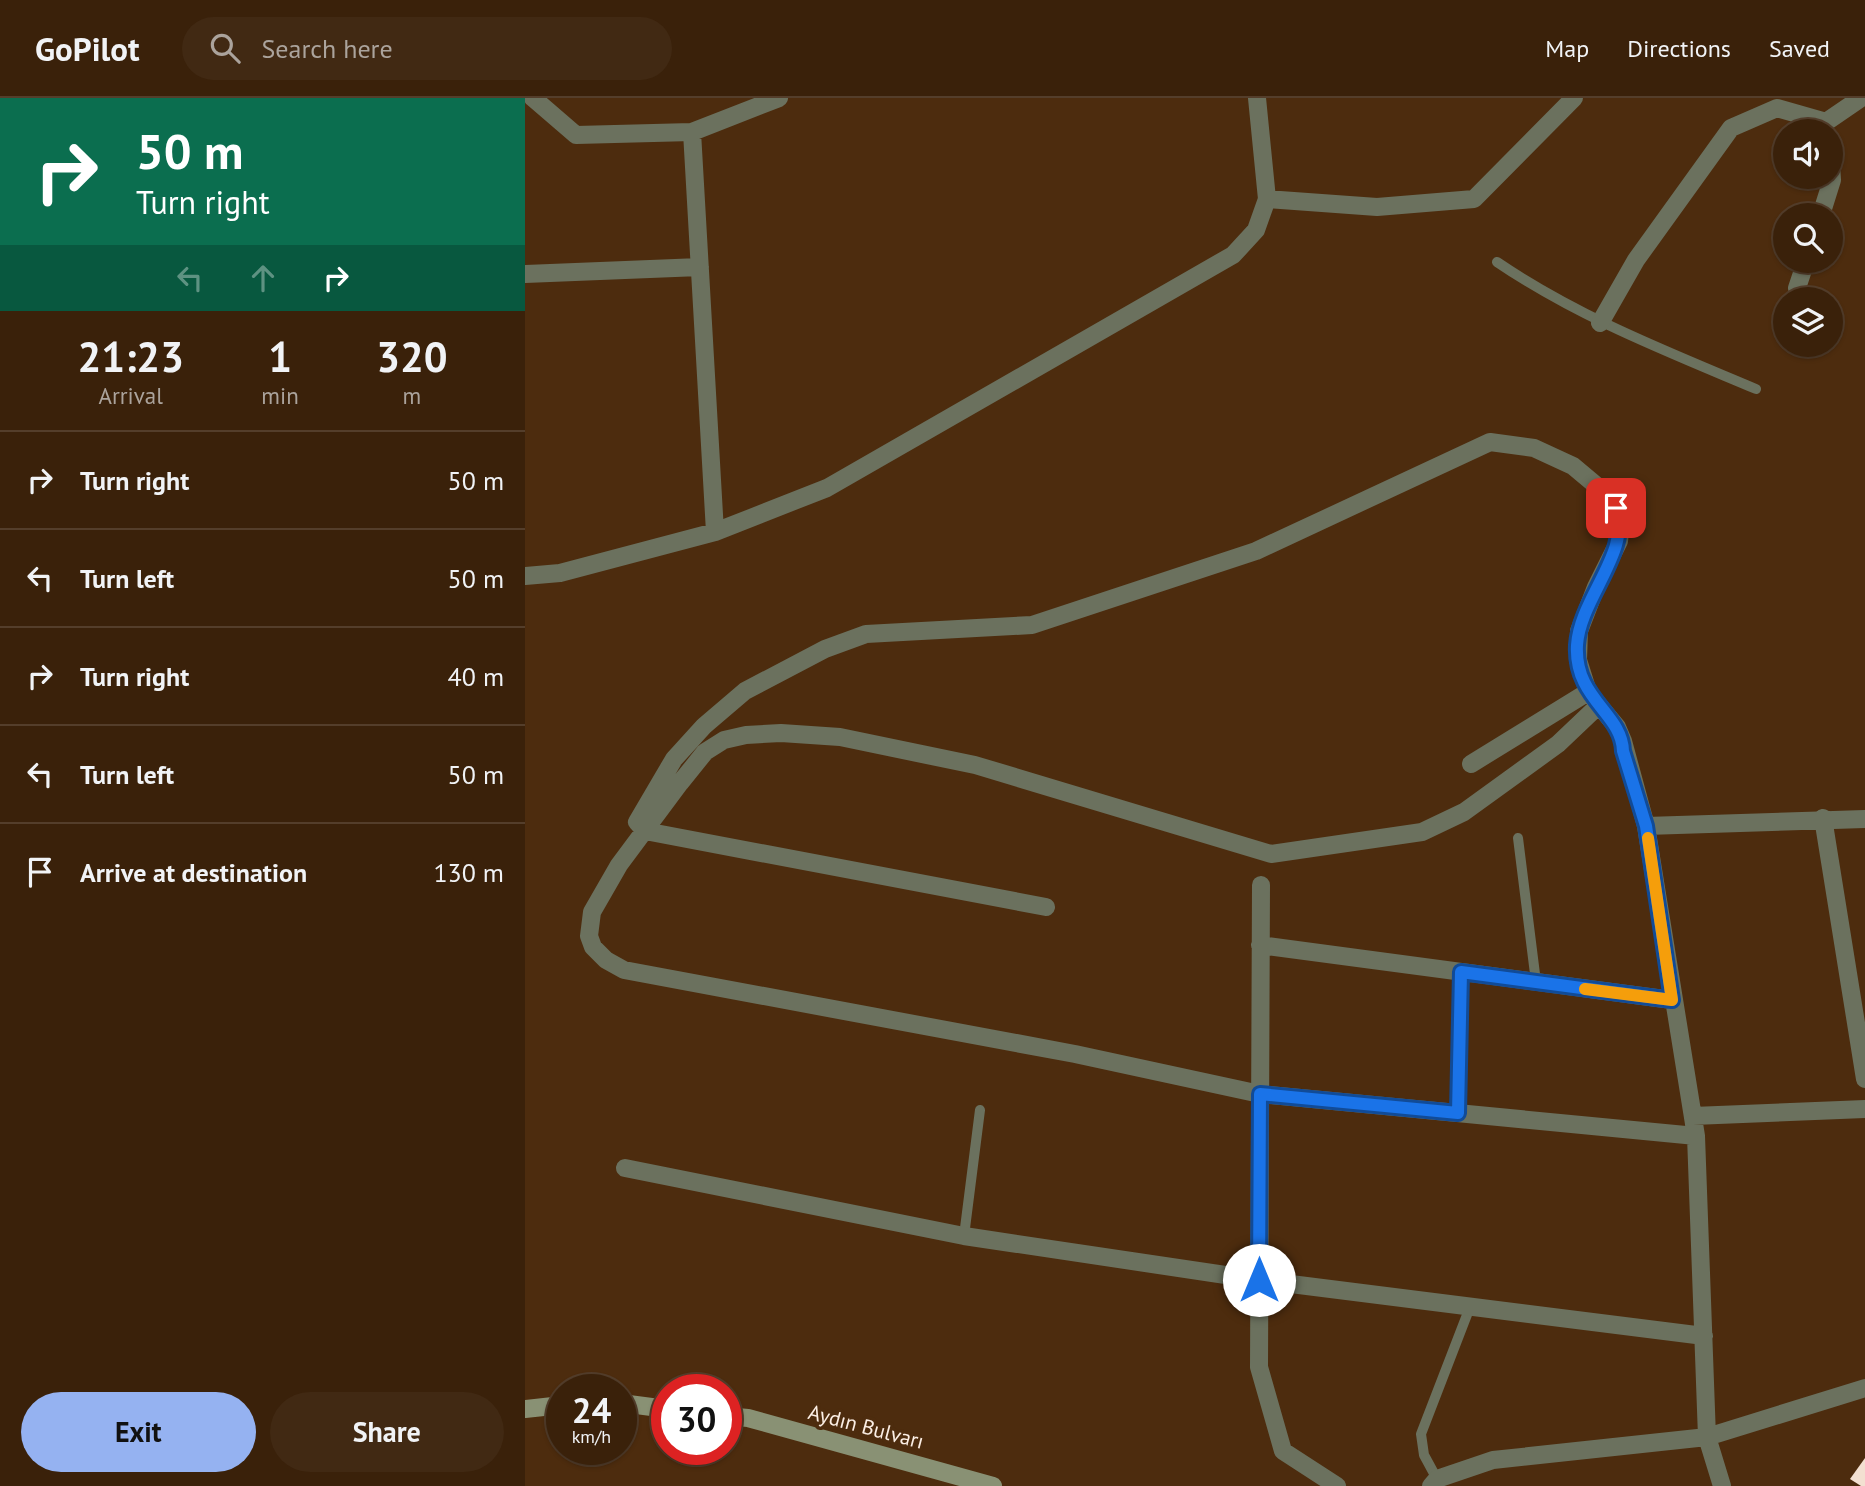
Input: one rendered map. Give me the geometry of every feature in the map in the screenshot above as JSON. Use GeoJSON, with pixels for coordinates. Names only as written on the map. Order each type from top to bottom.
{"type":"FeatureCollection","features":[{"type":"Feature","properties":{"kind":"main road"},"geometry":{"type":"LineString","coordinates":[[525,1409],[546,1407]]}},
{"type":"Feature","properties":{"kind":"main road","name":"Aydın Bulvarı"},"geometry":{"type":"LineString","coordinates":[[742,1417],[993,1486]]}},
{"type":"Feature","properties":{"kind":"street"},"geometry":{"type":"LineString","coordinates":[[533,98],[576,135],[692,132],[779,98]]}},
{"type":"Feature","properties":{"kind":"street"},"geometry":{"type":"LineString","coordinates":[[525,576],[560,573],[715,532],[827,488],[1233,255],[1256,230],[1267,199],[1257,98]]}},
{"type":"Feature","properties":{"kind":"street"},"geometry":{"type":"LineString","coordinates":[[1267,199],[1377,207],[1474,199],[1574,98]]}},
{"type":"Feature","properties":{"kind":"street"},"geometry":{"type":"LineString","coordinates":[[1836,119],[1861,98]]}},
{"type":"Feature","properties":{"kind":"street"},"geometry":{"type":"LineString","coordinates":[[1599,323],[1636,260],[1731,128],[1777,108],[1805,119]]}},
{"type":"Feature","properties":{"kind":"street"},"geometry":{"type":"LineString","coordinates":[[692,132],[715,532]]}},
{"type":"Feature","properties":{"kind":"street"},"geometry":{"type":"LineString","coordinates":[[525,274],[700,267]]}},
{"type":"Feature","properties":{"kind":"street"},"geometry":{"type":"LineString","coordinates":[[1046,907],[645,831],[638,827],[638,816],[674,759],[704,726],[745,691],[825,649],[866,634],[1032,625],[1256,551],[1490,442],[1534,449],[1556,457],[1589,478],[1616,508],[1621,523],[1619,541],[1595,587],[1579,631],[1578,660],[1593,699],[1616,727],[1623,741],[1623,751],[1646,826],[1696,1136],[1707,1437],[1722,1486]]}},
{"type":"Feature","properties":{"kind":"street"},"geometry":{"type":"LineString","coordinates":[[1471,764],[1593,699]]}},
{"type":"Feature","properties":{"kind":"street"},"geometry":{"type":"LineString","coordinates":[[1593,699],[1558,744],[1464,812],[1422,832],[1271,854],[975,765],[840,737],[781,733],[746,735],[724,740],[705,752],[619,865],[592,912],[589,936],[593,947],[605,960],[624,970],[1075,1054],[1260,1094],[1696,1136]]}},
{"type":"Feature","properties":{"kind":"street"},"geometry":{"type":"LineString","coordinates":[[1646,826],[1823,818],[1865,819]]}},
{"type":"Feature","properties":{"kind":"street"},"geometry":{"type":"LineString","coordinates":[[1823,818],[1865,1079]]}},
{"type":"Feature","properties":{"kind":"street"},"geometry":{"type":"LineString","coordinates":[[1261,885],[1259,1367],[1283,1451],[1337,1486]]}},
{"type":"Feature","properties":{"kind":"street"},"geometry":{"type":"LineString","coordinates":[[1260,945],[1672,1000]]}},
{"type":"Feature","properties":{"kind":"street"},"geometry":{"type":"LineString","coordinates":[[1693,1116],[1865,1109]]}},
{"type":"Feature","properties":{"kind":"street"},"geometry":{"type":"LineString","coordinates":[[625,1168],[964,1236],[1259,1280],[1704,1336]]}},
{"type":"Feature","properties":{"kind":"street"},"geometry":{"type":"LineString","coordinates":[[1434,1483],[1493,1460],[1707,1437],[1865,1388]]}},
{"type":"Feature","properties":{"kind":"lane"},"geometry":{"type":"LineString","coordinates":[[1497,262],[1536,288],[1599,323],[1756,389]]}},
{"type":"Feature","properties":{"kind":"lane"},"geometry":{"type":"LineString","coordinates":[[1518,838],[1536,982]]}},
{"type":"Feature","properties":{"kind":"lane"},"geometry":{"type":"LineString","coordinates":[[1458,1113],[1461,972]]}},
{"type":"Feature","properties":{"kind":"lane"},"geometry":{"type":"LineString","coordinates":[[964,1236],[980,1110]]}},
{"type":"Feature","properties":{"kind":"lane"},"geometry":{"type":"LineString","coordinates":[[1434,1483],[1424,1455],[1421,1434],[1470,1307]]}},
{"type":"Feature","properties":{"kind":"building"},"geometry":{"type":"Polygon","coordinates":[[[1865,1458],[1865,1486],[1861,1486],[1850,1479],[1865,1458]]]}},
{"type":"Feature","properties":{"kind":"slow traffic"},"geometry":{"type":"LineString","coordinates":[[1585,989],[1672,1000],[1648,838]]}},
{"type":"Feature","properties":{"kind":"route"},"geometry":{"type":"LineString","coordinates":[[1259,1280],[1260,1094],[1458,1113],[1461,972],[1672,1000],[1646,826],[1623,751],[1623,741],[1616,727],[1588,692],[1578,660],[1579,631],[1595,587],[1619,541],[1621,523],[1616,508]]}}]}
